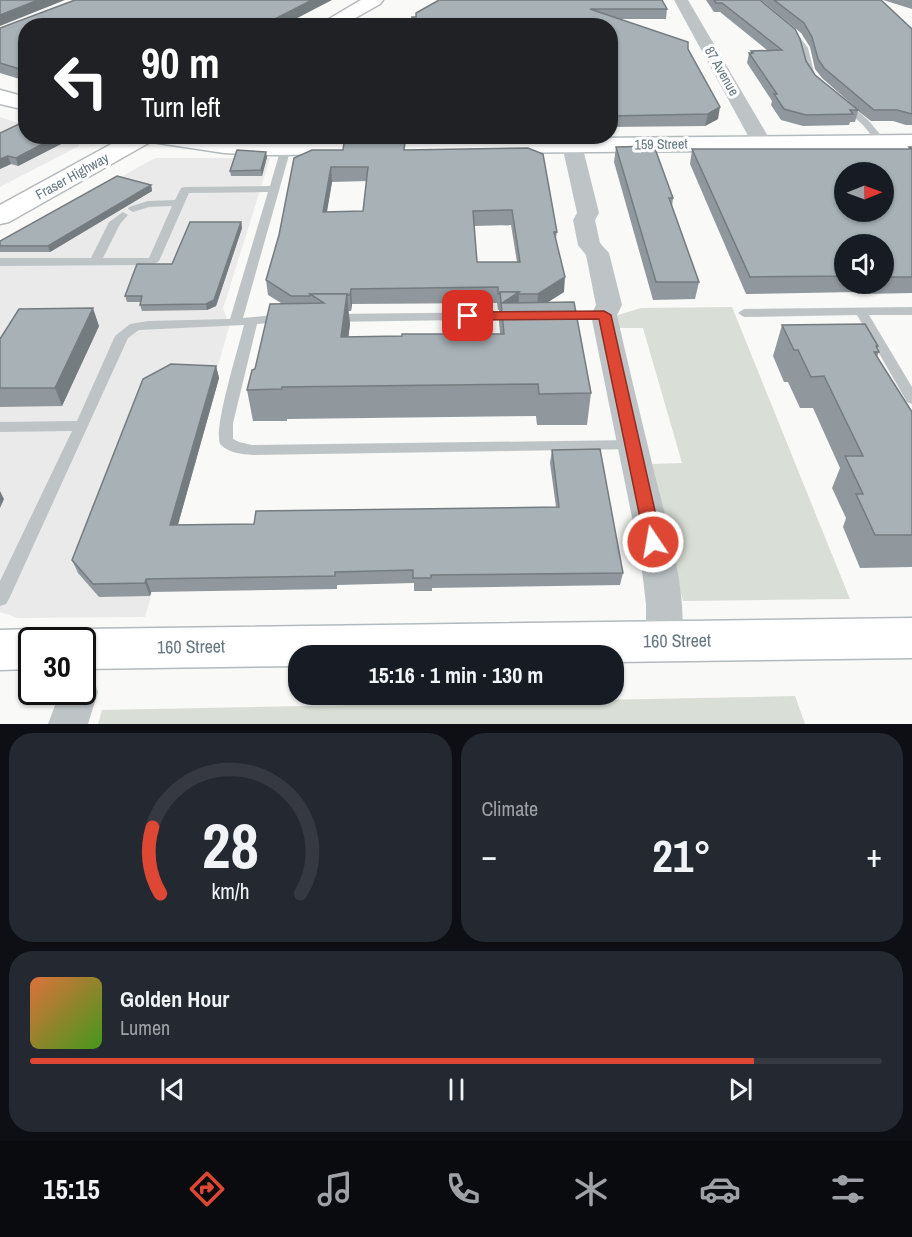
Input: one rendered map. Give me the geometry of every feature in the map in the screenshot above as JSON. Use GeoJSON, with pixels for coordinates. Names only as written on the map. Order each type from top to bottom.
{"type":"FeatureCollection","features":[{"type":"Feature","properties":{"kind":"main road"},"geometry":{"type":"LineString","coordinates":[[341,18],[374,0]]}},
{"type":"Feature","properties":{"kind":"main road"},"geometry":{"type":"LineString","coordinates":[[0,97],[18,102]]}},
{"type":"Feature","properties":{"kind":"main road","name":"159 Street"},"geometry":{"type":"LineString","coordinates":[[211,144],[285,148],[912,142]]}},
{"type":"Feature","properties":{"kind":"main road","name":"Fraser Highway"},"geometry":{"type":"LineString","coordinates":[[0,198],[101,144]]}},
{"type":"Feature","properties":{"kind":"main road","name":"Fraser Highway"},"geometry":{"type":"LineString","coordinates":[[0,216],[130,144]]}},
{"type":"Feature","properties":{"kind":"main road","name":"160 Street"},"geometry":{"type":"LineString","coordinates":[[96,659],[664,641],[912,638]]}},
{"type":"Feature","properties":{"kind":"main road"},"geometry":{"type":"LineString","coordinates":[[0,650],[18,649]]}},
{"type":"Feature","properties":{"kind":"street","name":"87 Avenue"},"geometry":{"type":"LineString","coordinates":[[681,0],[762,143]]}},
{"type":"Feature","properties":{"kind":"street"},"geometry":{"type":"LineString","coordinates":[[572,145],[588,213],[584,220],[589,245],[597,253],[609,305],[604,315],[657,562],[664,604],[664,641]]}},
{"type":"Feature","properties":{"kind":"street"},"geometry":{"type":"LineString","coordinates":[[68,724],[74,705]]}},
{"type":"Feature","properties":{"kind":"lane"},"geometry":{"type":"LineString","coordinates":[[785,25],[799,41],[811,74],[821,86]]}},
{"type":"Feature","properties":{"kind":"lane"},"geometry":{"type":"LineString","coordinates":[[837,99],[855,113],[882,142]]}},
{"type":"Feature","properties":{"kind":"lane"},"geometry":{"type":"LineString","coordinates":[[235,322],[285,148]]}},
{"type":"Feature","properties":{"kind":"lane"},"geometry":{"type":"LineString","coordinates":[[0,262],[153,261],[185,190],[273,189]]}},
{"type":"Feature","properties":{"kind":"lane"},"geometry":{"type":"LineString","coordinates":[[95,262],[115,222],[128,212],[148,204],[179,203]]}},
{"type":"Feature","properties":{"kind":"lane"},"geometry":{"type":"LineString","coordinates":[[744,313],[912,311]]}},
{"type":"Feature","properties":{"kind":"lane"},"geometry":{"type":"LineString","coordinates":[[861,312],[912,399]]}},
{"type":"Feature","properties":{"kind":"lane"},"geometry":{"type":"LineString","coordinates":[[550,315],[604,315]]}},
{"type":"Feature","properties":{"kind":"lane"},"geometry":{"type":"LineString","coordinates":[[319,318],[526,316]]}},
{"type":"Feature","properties":{"kind":"lane"},"geometry":{"type":"LineString","coordinates":[[0,599],[82,426],[116,345],[127,332],[135,327],[148,325],[299,318]]}},
{"type":"Feature","properties":{"kind":"lane"},"geometry":{"type":"LineString","coordinates":[[252,320],[226,430],[226,441],[238,448],[252,450],[633,445]]}},
{"type":"Feature","properties":{"kind":"lane"},"geometry":{"type":"LineString","coordinates":[[0,428],[82,426]]}},
{"type":"Feature","properties":{"kind":"shaded area"},"geometry":{"type":"Polygon","coordinates":[[[0,117],[18,123],[18,144],[79,144],[79,146],[0,187],[0,117]]]}},
{"type":"Feature","properties":{"kind":"shaded area"},"geometry":{"type":"Polygon","coordinates":[[[155,158],[270,158],[223,309],[230,324],[145,617],[18,618],[0,612],[0,244],[155,158]]]}},
{"type":"Feature","properties":{"kind":"shaded area"},"geometry":{"type":"Polygon","coordinates":[[[732,307],[850,599],[683,601],[650,464],[682,463],[643,328],[618,328],[615,316],[641,308],[732,307]]]}},
{"type":"Feature","properties":{"kind":"shaded area"},"geometry":{"type":"Polygon","coordinates":[[[795,696],[805,724],[98,724],[102,710],[350,705],[624,705],[624,699],[795,696]]]}},
{"type":"Feature","properties":{"kind":"building"},"geometry":{"type":"Polygon","coordinates":[[[0,0],[38,0],[0,15],[0,0]]]}},
{"type":"Feature","properties":{"kind":"building"},"geometry":{"type":"Polygon","coordinates":[[[75,0],[312,0],[277,18],[27,18],[75,0]]]}},
{"type":"Feature","properties":{"kind":"building"},"geometry":{"type":"Polygon","coordinates":[[[439,0],[662,0],[667,9],[590,9],[617,18],[412,18],[416,17],[416,13],[439,0]]]}},
{"type":"Feature","properties":{"kind":"building"},"geometry":{"type":"Polygon","coordinates":[[[714,0],[760,0],[795,29],[806,61],[815,75],[858,110],[850,110],[853,114],[806,115],[784,109],[774,94],[777,94],[749,53],[753,53],[751,51],[782,50],[722,3],[716,3],[714,0]]]}},
{"type":"Feature","properties":{"kind":"building"},"geometry":{"type":"Polygon","coordinates":[[[774,0],[881,0],[912,29],[912,114],[897,110],[874,110],[824,68],[818,59],[812,37],[804,23],[774,0]]]}},
{"type":"Feature","properties":{"kind":"building"},"geometry":{"type":"Polygon","coordinates":[[[618,18],[688,42],[688,49],[720,107],[708,114],[618,116],[618,18]]]}},
{"type":"Feature","properties":{"kind":"building"},"geometry":{"type":"Polygon","coordinates":[[[18,21],[18,69],[0,63],[0,28],[18,21]]]}},
{"type":"Feature","properties":{"kind":"building"},"geometry":{"type":"Polygon","coordinates":[[[18,124],[18,144],[43,144],[16,158],[8,156],[0,159],[0,133],[18,124]]]}},
{"type":"Feature","properties":{"kind":"building"},"geometry":{"type":"Polygon","coordinates":[[[344,144],[405,144],[404,150],[528,148],[543,154],[557,232],[554,232],[565,277],[538,294],[500,292],[498,294],[498,287],[351,289],[350,295],[291,296],[266,280],[279,235],[294,158],[312,150],[343,150],[344,144]],[[331,167],[323,212],[363,211],[368,167],[331,167]],[[512,210],[473,211],[477,262],[520,262],[512,210]]]}},
{"type":"Feature","properties":{"kind":"building"},"geometry":{"type":"Polygon","coordinates":[[[654,146],[673,198],[669,198],[699,282],[656,282],[616,147],[654,146]]]}},
{"type":"Feature","properties":{"kind":"building"},"geometry":{"type":"Polygon","coordinates":[[[909,147],[912,147],[912,277],[894,277],[894,234],[834,234],[834,276],[750,277],[692,149],[911,149],[909,147]]]}},
{"type":"Feature","properties":{"kind":"building"},"geometry":{"type":"Polygon","coordinates":[[[237,150],[266,152],[261,170],[230,171],[237,150]]]}},
{"type":"Feature","properties":{"kind":"building"},"geometry":{"type":"Polygon","coordinates":[[[117,176],[151,185],[48,246],[0,246],[0,241],[117,176]]]}},
{"type":"Feature","properties":{"kind":"building"},"geometry":{"type":"Polygon","coordinates":[[[190,222],[241,222],[214,300],[206,304],[140,305],[142,296],[125,296],[137,264],[172,264],[190,222]]]}},
{"type":"Feature","properties":{"kind":"building"},"geometry":{"type":"Polygon","coordinates":[[[500,292],[519,292],[502,303],[574,302],[591,393],[539,394],[538,384],[282,387],[282,389],[247,390],[252,370],[255,369],[270,304],[324,303],[310,294],[347,294],[341,337],[402,336],[402,334],[504,334],[500,292]]]}},
{"type":"Feature","properties":{"kind":"building"},"geometry":{"type":"Polygon","coordinates":[[[93,308],[55,388],[0,388],[0,339],[19,309],[93,308]]]}},
{"type":"Feature","properties":{"kind":"building"},"geometry":{"type":"Polygon","coordinates":[[[865,324],[878,346],[876,346],[879,352],[874,352],[912,412],[912,535],[875,535],[856,494],[863,494],[845,456],[863,456],[824,376],[811,377],[782,325],[865,324]]]}},
{"type":"Feature","properties":{"kind":"building"},"geometry":{"type":"Polygon","coordinates":[[[171,364],[216,366],[170,525],[254,524],[256,511],[559,507],[552,450],[600,449],[623,573],[431,575],[431,578],[413,578],[413,570],[335,572],[335,576],[146,579],[145,583],[93,584],[72,560],[143,379],[171,364]]]}},
{"type":"Feature","properties":{"kind":"route"},"geometry":{"type":"LineString","coordinates":[[468,316],[604,315],[653,542]]}}]}
